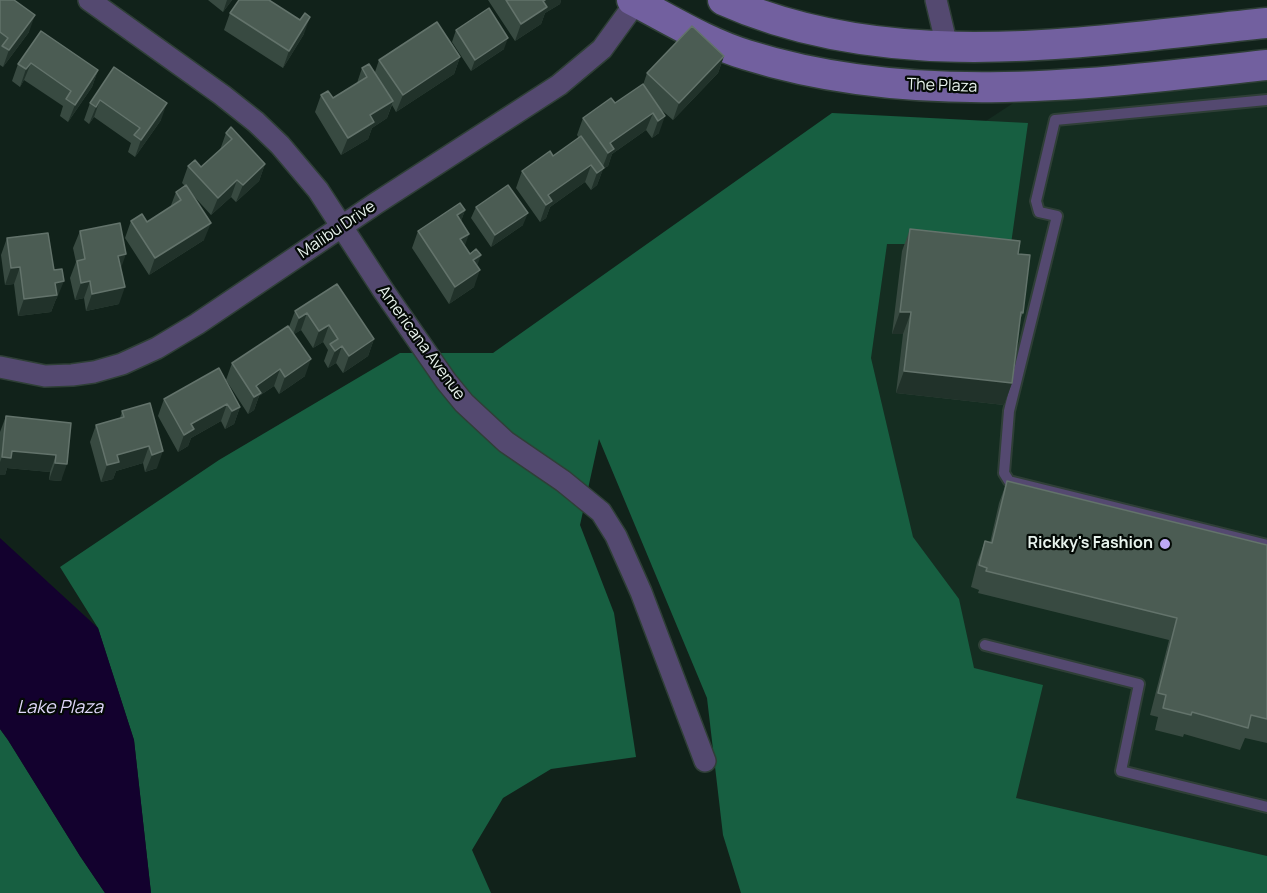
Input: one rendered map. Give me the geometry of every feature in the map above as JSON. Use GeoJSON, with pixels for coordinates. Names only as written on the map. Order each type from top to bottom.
{"type":"FeatureCollection","features":[{"type":"Feature","properties":{"kind":"main road"},"geometry":{"type":"LineString","coordinates":[[723,0],[759,16],[817,31],[875,41],[947,46],[1033,46],[1267,23]]}},
{"type":"Feature","properties":{"kind":"main road","name":"The Plaza"},"geometry":{"type":"LineString","coordinates":[[634,1],[687,30],[745,55],[808,71],[871,82],[934,88],[1035,87],[1267,65]]}},
{"type":"Feature","properties":{"kind":"street","name":"Americana Avenue"},"geometry":{"type":"LineString","coordinates":[[89,0],[256,122],[300,167],[318,190],[427,354],[464,404],[506,442],[563,481],[601,512],[616,536],[641,592],[705,761]]}},
{"type":"Feature","properties":{"kind":"street"},"geometry":{"type":"LineString","coordinates":[[936,0],[947,46]]}},
{"type":"Feature","properties":{"kind":"street","name":"Malibu Drive"},"geometry":{"type":"LineString","coordinates":[[0,367],[45,376],[94,372],[122,364],[157,348],[197,324],[559,85],[602,50],[634,1]]}},
{"type":"Feature","properties":{"kind":"lane"},"geometry":{"type":"LineString","coordinates":[[1267,100],[1055,120],[1036,201],[1039,212],[1057,216],[1009,411],[1004,473],[1009,481],[1267,545]]}},
{"type":"Feature","properties":{"kind":"lane"},"geometry":{"type":"LineString","coordinates":[[985,645],[1139,684],[1121,771],[1267,807]]}},
{"type":"Feature","properties":{"kind":"shaded area"},"geometry":{"type":"Polygon","coordinates":[[[1267,74],[1267,893],[782,893],[589,381],[1018,100],[1267,74]]]}},
{"type":"Feature","properties":{"kind":"green space"},"geometry":{"type":"Polygon","coordinates":[[[832,113],[1028,123],[1011,244],[887,244],[871,358],[913,537],[959,599],[974,668],[1043,685],[1016,798],[1267,856],[1267,893],[741,893],[723,835],[707,698],[599,439],[580,525],[614,613],[636,757],[551,769],[503,798],[472,850],[491,893],[151,893],[134,740],[98,628],[60,567],[219,460],[400,353],[493,353],[832,113]]]}},
{"type":"Feature","properties":{"kind":"green space"},"geometry":{"type":"Polygon","coordinates":[[[0,729],[80,856],[105,893],[0,893],[0,729]]]}},
{"type":"Feature","properties":{"kind":"water","name":"Lake Plaza"},"geometry":{"type":"Polygon","coordinates":[[[0,538],[98,628],[134,740],[151,893],[105,893],[0,729],[0,538]]]}},
{"type":"Feature","properties":{"kind":"building"},"geometry":{"type":"Polygon","coordinates":[[[0,0],[14,0],[35,15],[9,50],[2,46],[8,38],[0,32],[0,0]]]}},
{"type":"Feature","properties":{"kind":"building"},"geometry":{"type":"Polygon","coordinates":[[[239,0],[269,0],[300,20],[305,13],[310,17],[289,51],[230,13],[239,0]]]}},
{"type":"Feature","properties":{"kind":"building"},"geometry":{"type":"Polygon","coordinates":[[[506,0],[545,0],[543,1],[547,7],[521,24],[506,0]]]}},
{"type":"Feature","properties":{"kind":"building"},"geometry":{"type":"Polygon","coordinates":[[[489,8],[508,38],[475,60],[456,30],[489,8]]]}},
{"type":"Feature","properties":{"kind":"building"},"geometry":{"type":"Polygon","coordinates":[[[437,22],[460,57],[403,95],[379,60],[437,22]]]}},
{"type":"Feature","properties":{"kind":"building"},"geometry":{"type":"Polygon","coordinates":[[[692,26],[724,56],[679,103],[647,73],[692,26]]]}},
{"type":"Feature","properties":{"kind":"building"},"geometry":{"type":"Polygon","coordinates":[[[41,31],[98,70],[75,105],[66,99],[71,91],[31,63],[26,69],[18,64],[41,31]]]}},
{"type":"Feature","properties":{"kind":"building"},"geometry":{"type":"Polygon","coordinates":[[[369,64],[393,101],[370,115],[374,122],[348,138],[321,95],[328,91],[333,98],[367,77],[362,68],[369,64]]]}},
{"type":"Feature","properties":{"kind":"building"},"geometry":{"type":"Polygon","coordinates":[[[114,67],[167,103],[141,140],[134,135],[140,128],[100,100],[96,107],[90,103],[114,67]]]}},
{"type":"Feature","properties":{"kind":"building"},"geometry":{"type":"Polygon","coordinates":[[[643,84],[665,116],[658,121],[653,113],[610,143],[614,149],[608,153],[583,118],[611,98],[615,103],[643,84]]]}},
{"type":"Feature","properties":{"kind":"building"},"geometry":{"type":"Polygon","coordinates":[[[231,127],[265,164],[243,185],[237,180],[218,198],[188,166],[195,160],[201,167],[232,139],[226,133],[231,127]]]}},
{"type":"Feature","properties":{"kind":"building"},"geometry":{"type":"Polygon","coordinates":[[[581,136],[604,168],[597,173],[591,165],[548,195],[552,201],[546,205],[522,171],[550,151],[553,156],[581,136]]]}},
{"type":"Feature","properties":{"kind":"building"},"geometry":{"type":"Polygon","coordinates":[[[186,185],[211,223],[155,258],[131,221],[142,214],[147,222],[181,200],[176,192],[186,185]]]}},
{"type":"Feature","properties":{"kind":"building"},"geometry":{"type":"Polygon","coordinates":[[[508,185],[528,213],[495,235],[476,207],[508,185]]]}},
{"type":"Feature","properties":{"kind":"building"},"geometry":{"type":"Polygon","coordinates":[[[460,203],[465,210],[457,215],[469,234],[460,239],[470,254],[476,249],[481,255],[473,260],[480,270],[455,287],[418,231],[460,203]]]}},
{"type":"Feature","properties":{"kind":"building"},"geometry":{"type":"Polygon","coordinates":[[[120,223],[126,254],[118,256],[125,287],[92,294],[90,281],[81,283],[77,261],[85,259],[80,231],[120,223]]]}},
{"type":"Feature","properties":{"kind":"building"},"geometry":{"type":"Polygon","coordinates":[[[910,229],[1020,241],[1018,254],[1030,255],[1012,383],[904,371],[911,312],[900,312],[910,229]]]}},
{"type":"Feature","properties":{"kind":"building"},"geometry":{"type":"Polygon","coordinates":[[[48,233],[54,270],[62,269],[64,281],[55,283],[57,295],[24,299],[20,267],[11,268],[7,238],[48,233]]]}},
{"type":"Feature","properties":{"kind":"building"},"geometry":{"type":"Polygon","coordinates":[[[337,284],[374,339],[349,356],[342,346],[335,351],[330,344],[338,339],[329,325],[319,331],[307,313],[299,318],[295,311],[337,284]]]}},
{"type":"Feature","properties":{"kind":"building"},"geometry":{"type":"Polygon","coordinates":[[[288,326],[311,359],[285,377],[280,369],[256,386],[261,393],[254,397],[232,363],[288,326]]]}},
{"type":"Feature","properties":{"kind":"building"},"geometry":{"type":"Polygon","coordinates":[[[219,368],[240,407],[232,411],[227,404],[191,424],[194,429],[184,435],[164,399],[219,368]]]}},
{"type":"Feature","properties":{"kind":"building"},"geometry":{"type":"Polygon","coordinates":[[[150,403],[163,451],[152,455],[149,446],[117,455],[119,462],[107,465],[96,425],[124,417],[122,411],[150,403]]]}},
{"type":"Feature","properties":{"kind":"building"},"geometry":{"type":"Polygon","coordinates":[[[6,416],[71,423],[67,464],[55,463],[56,455],[12,451],[11,458],[2,457],[6,416]]]}},
{"type":"Feature","properties":{"kind":"building"},"geometry":{"type":"Polygon","coordinates":[[[1007,481],[1267,545],[1267,719],[1251,715],[1248,728],[1192,712],[1191,715],[1163,708],[1166,695],[1158,693],[1177,618],[986,571],[987,568],[979,565],[985,541],[992,543],[1007,481]]]}},
{"type":"Feature","properties":{"kind":"place","name":"Rickky's Fashion"},"geometry":{"type":"Point","coordinates":[1165,544]}}]}
